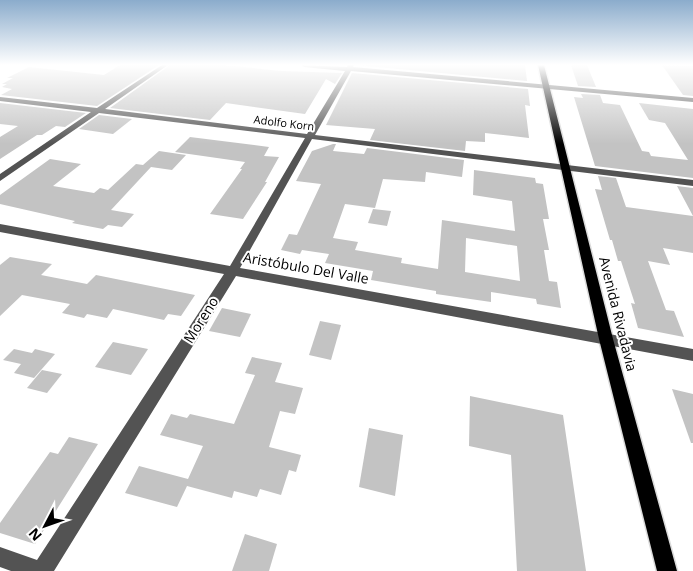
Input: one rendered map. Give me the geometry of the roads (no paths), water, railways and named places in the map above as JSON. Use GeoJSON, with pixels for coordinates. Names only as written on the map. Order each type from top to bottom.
{"type":"FeatureCollection","features":[{"type":"Feature","properties":{"kind":"main road","name":"Avenida Rivadavia"},"geometry":{"type":"LineString","coordinates":[[547,92],[606,339],[667,571]]}},
{"type":"Feature","properties":{"kind":"street"},"geometry":{"type":"LineString","coordinates":[[0,178],[126,92]]}},
{"type":"Feature","properties":{"kind":"street","name":"Moreno"},"geometry":{"type":"LineString","coordinates":[[41,571],[233,270],[336,92]]}},
{"type":"Feature","properties":{"kind":"street"},"geometry":{"type":"LineString","coordinates":[[605,92],[693,100]]}},
{"type":"Feature","properties":{"kind":"street","name":"Adolfo Korn"},"geometry":{"type":"LineString","coordinates":[[0,99],[693,184]]}},
{"type":"Feature","properties":{"kind":"street","name":"Aristóbulo Del Valle"},"geometry":{"type":"LineString","coordinates":[[0,228],[693,355]]}},
{"type":"Feature","properties":{"kind":"street"},"geometry":{"type":"LineString","coordinates":[[0,557],[41,571]]}}]}
